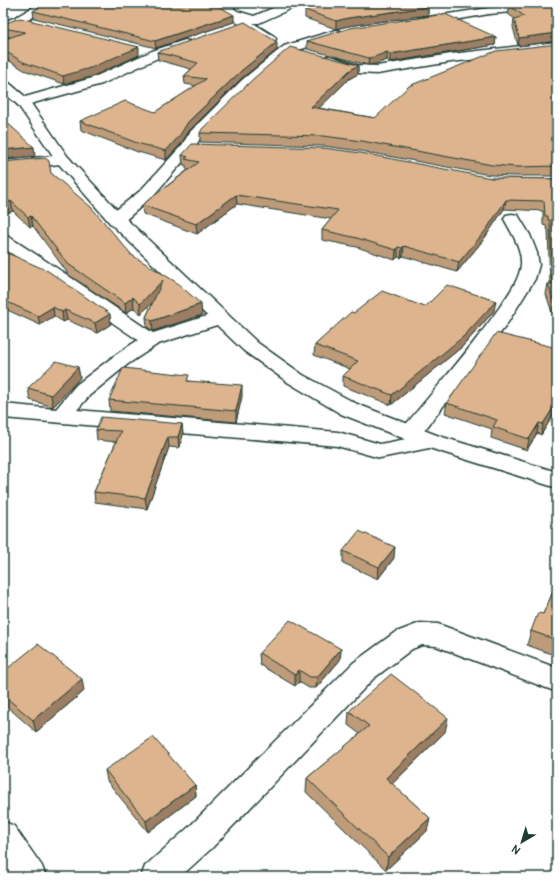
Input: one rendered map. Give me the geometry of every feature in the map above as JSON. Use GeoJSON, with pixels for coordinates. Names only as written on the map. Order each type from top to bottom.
{"type":"FeatureCollection","features":[{"type":"Feature","properties":{"kind":"street"},"geometry":{"type":"LineString","coordinates":[[3,26],[20,20],[48,3]]}},
{"type":"Feature","properties":{"kind":"street"},"geometry":{"type":"LineString","coordinates":[[221,3],[246,24],[288,49],[314,55],[356,69],[377,70],[451,58],[557,46]]}},
{"type":"Feature","properties":{"kind":"street"},"geometry":{"type":"LineString","coordinates":[[234,14],[254,20],[295,3]]}},
{"type":"Feature","properties":{"kind":"street"},"geometry":{"type":"LineString","coordinates":[[473,3],[489,11]]}},
{"type":"Feature","properties":{"kind":"street"},"geometry":{"type":"LineString","coordinates":[[410,23],[489,11],[557,5]]}},
{"type":"Feature","properties":{"kind":"street"},"geometry":{"type":"LineString","coordinates":[[20,20],[35,23]]}},
{"type":"Feature","properties":{"kind":"street"},"geometry":{"type":"LineString","coordinates":[[231,29],[246,24]]}},
{"type":"Feature","properties":{"kind":"street"},"geometry":{"type":"LineString","coordinates":[[116,219],[146,194],[195,148],[195,135],[247,83],[288,49],[348,31]]}},
{"type":"Feature","properties":{"kind":"street"},"geometry":{"type":"LineString","coordinates":[[23,102],[97,81],[156,54],[194,41]]}},
{"type":"Feature","properties":{"kind":"street"},"geometry":{"type":"LineString","coordinates":[[134,49],[156,54]]}},
{"type":"Feature","properties":{"kind":"street"},"geometry":{"type":"LineString","coordinates":[[3,86],[23,102],[63,160],[116,219],[251,347],[296,379],[349,409],[431,441],[557,480]]}},
{"type":"Feature","properties":{"kind":"street"},"geometry":{"type":"LineString","coordinates":[[3,166],[63,160]]}},
{"type":"Feature","properties":{"kind":"street"},"geometry":{"type":"LineString","coordinates":[[411,433],[497,336],[527,277],[530,265],[523,238],[512,220]]}},
{"type":"Feature","properties":{"kind":"street"},"geometry":{"type":"LineString","coordinates":[[3,241],[45,267],[83,295],[151,340]]}},
{"type":"Feature","properties":{"kind":"street"},"geometry":{"type":"LineString","coordinates":[[61,416],[83,390],[121,360],[151,340],[219,318]]}},
{"type":"Feature","properties":{"kind":"street"},"geometry":{"type":"LineString","coordinates":[[3,411],[338,439],[380,451],[431,441]]}},
{"type":"Feature","properties":{"kind":"street"},"geometry":{"type":"LineString","coordinates":[[156,877],[201,837],[363,671],[403,641],[420,634],[438,635],[557,680]]}},
{"type":"Feature","properties":{"kind":"street"},"geometry":{"type":"LineString","coordinates":[[3,836],[30,877]]}},
{"type":"Feature","properties":{"kind":"building"},"geometry":{"type":"Polygon","coordinates":[[[45,3],[213,3],[234,15],[155,41],[33,11],[45,3]]]}},
{"type":"Feature","properties":{"kind":"building"},"geometry":{"type":"Polygon","coordinates":[[[326,3],[419,3],[428,7],[336,21],[305,10],[326,3]]]}},
{"type":"Feature","properties":{"kind":"building"},"geometry":{"type":"Polygon","coordinates":[[[557,3],[557,33],[519,38],[514,19],[524,16],[510,6],[557,3]]]}},
{"type":"Feature","properties":{"kind":"building"},"geometry":{"type":"Polygon","coordinates":[[[445,14],[496,37],[390,54],[387,52],[369,58],[307,41],[350,28],[445,14]]]}},
{"type":"Feature","properties":{"kind":"building"},"geometry":{"type":"Polygon","coordinates":[[[20,18],[139,47],[90,68],[63,76],[23,62],[3,50],[3,40],[25,32],[3,28],[3,24],[20,18]]]}},
{"type":"Feature","properties":{"kind":"building"},"geometry":{"type":"Polygon","coordinates":[[[245,22],[277,42],[241,71],[188,122],[180,135],[166,151],[137,143],[80,121],[125,101],[155,112],[206,79],[184,76],[198,63],[157,52],[245,22]]]}},
{"type":"Feature","properties":{"kind":"building"},"geometry":{"type":"Polygon","coordinates":[[[557,44],[557,166],[517,167],[492,165],[362,141],[323,136],[200,133],[202,129],[253,79],[290,47],[358,65],[349,71],[311,107],[375,118],[409,86],[496,51],[557,44]]]}},
{"type":"Feature","properties":{"kind":"building"},"geometry":{"type":"Polygon","coordinates":[[[3,119],[34,147],[3,150],[3,119]]]}},
{"type":"Feature","properties":{"kind":"building"},"geometry":{"type":"Polygon","coordinates":[[[192,144],[323,148],[361,153],[491,178],[557,179],[557,311],[548,284],[552,284],[550,220],[548,220],[548,216],[545,216],[544,201],[506,200],[486,230],[459,262],[404,246],[402,248],[398,247],[396,250],[357,238],[322,230],[338,210],[236,195],[196,224],[142,205],[199,162],[185,159],[188,157],[182,155],[192,144]]]}},
{"type":"Feature","properties":{"kind":"building"},"geometry":{"type":"Polygon","coordinates":[[[45,158],[49,161],[51,173],[91,207],[130,254],[176,282],[201,304],[152,321],[146,317],[163,280],[140,304],[133,297],[125,303],[68,264],[31,216],[28,217],[11,201],[6,203],[3,200],[3,162],[45,158]]]}},
{"type":"Feature","properties":{"kind":"building"},"geometry":{"type":"Polygon","coordinates":[[[3,251],[48,271],[110,314],[95,323],[65,310],[62,312],[53,307],[38,316],[3,300],[3,251]]]}},
{"type":"Feature","properties":{"kind":"building"},"geometry":{"type":"Polygon","coordinates":[[[447,285],[496,301],[464,336],[392,395],[343,376],[358,361],[315,345],[351,312],[354,313],[382,291],[425,307],[447,285]]]}},
{"type":"Feature","properties":{"kind":"building"},"geometry":{"type":"Polygon","coordinates":[[[496,333],[557,348],[557,402],[543,424],[539,423],[529,439],[493,427],[497,420],[447,403],[496,333]]]}},
{"type":"Feature","properties":{"kind":"building"},"geometry":{"type":"Polygon","coordinates":[[[56,361],[78,367],[51,395],[28,388],[56,361]]]}},
{"type":"Feature","properties":{"kind":"building"},"geometry":{"type":"Polygon","coordinates":[[[123,368],[189,375],[187,381],[242,385],[236,411],[109,400],[123,368]]]}},
{"type":"Feature","properties":{"kind":"building"},"geometry":{"type":"Polygon","coordinates":[[[101,417],[182,424],[178,437],[168,437],[145,498],[94,492],[121,431],[96,430],[101,417]]]}},
{"type":"Feature","properties":{"kind":"building"},"geometry":{"type":"Polygon","coordinates":[[[359,531],[395,547],[379,567],[343,551],[359,531]]]}},
{"type":"Feature","properties":{"kind":"building"},"geometry":{"type":"Polygon","coordinates":[[[557,583],[557,640],[531,631],[538,613],[543,614],[557,583]]]}},
{"type":"Feature","properties":{"kind":"building"},"geometry":{"type":"Polygon","coordinates":[[[290,620],[341,649],[317,677],[310,677],[299,670],[295,675],[259,653],[290,620]]]}},
{"type":"Feature","properties":{"kind":"building"},"geometry":{"type":"Polygon","coordinates":[[[38,644],[82,679],[33,720],[3,695],[3,672],[38,644]]]}},
{"type":"Feature","properties":{"kind":"building"},"geometry":{"type":"Polygon","coordinates":[[[391,674],[448,718],[386,778],[430,818],[388,857],[307,778],[369,726],[349,711],[391,674]]]}},
{"type":"Feature","properties":{"kind":"building"},"geometry":{"type":"Polygon","coordinates":[[[153,737],[195,785],[146,821],[105,770],[153,737]]]}}]}
